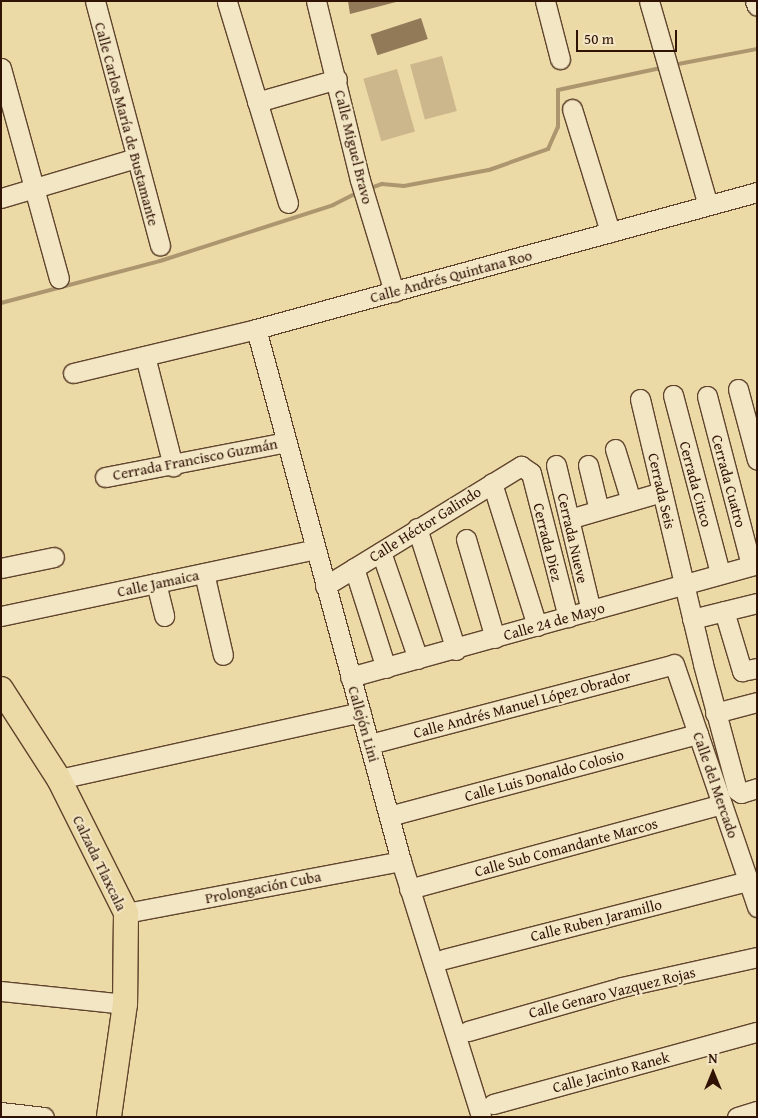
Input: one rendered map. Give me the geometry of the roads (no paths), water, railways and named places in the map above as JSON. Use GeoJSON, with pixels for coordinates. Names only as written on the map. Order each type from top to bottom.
{"type":"FeatureCollection","features":[{"type":"Feature","properties":{"kind":"main road","name":"Calzada Tlaxcala"},"geometry":{"type":"LineString","coordinates":[[1,689],[59,779],[126,913],[125,1004],[109,1117]]}},
{"type":"Feature","properties":{"kind":"street","name":"Calle Carlos María de Bustamante"},"geometry":{"type":"LineString","coordinates":[[95,1],[160,246]]}},
{"type":"Feature","properties":{"kind":"street","name":"Calle Miguel Bravo"},"geometry":{"type":"LineString","coordinates":[[316,1],[337,79],[360,180],[394,292]]}},
{"type":"Feature","properties":{"kind":"street"},"geometry":{"type":"LineString","coordinates":[[545,1],[560,59]]}},
{"type":"Feature","properties":{"kind":"street"},"geometry":{"type":"LineString","coordinates":[[650,1],[708,204]]}},
{"type":"Feature","properties":{"kind":"street"},"geometry":{"type":"LineString","coordinates":[[755,1],[757,6]]}},
{"type":"Feature","properties":{"kind":"street"},"geometry":{"type":"LineString","coordinates":[[227,2],[288,203]]}},
{"type":"Feature","properties":{"kind":"street"},"geometry":{"type":"LineString","coordinates":[[1,68],[5,94],[59,278]]}},
{"type":"Feature","properties":{"kind":"street"},"geometry":{"type":"LineString","coordinates":[[257,102],[337,79]]}},
{"type":"Feature","properties":{"kind":"street"},"geometry":{"type":"LineString","coordinates":[[572,109],[610,232]]}},
{"type":"Feature","properties":{"kind":"street"},"geometry":{"type":"LineString","coordinates":[[1,198],[136,158]]}},
{"type":"Feature","properties":{"kind":"street","name":"Calle Andrés Quintana Roo"},"geometry":{"type":"LineString","coordinates":[[73,373],[256,329],[757,192]]}},
{"type":"Feature","properties":{"kind":"street","name":"Callejón Lini"},"geometry":{"type":"LineString","coordinates":[[256,329],[409,889],[487,1110]]}},
{"type":"Feature","properties":{"kind":"street"},"geometry":{"type":"LineString","coordinates":[[145,356],[172,466]]}},
{"type":"Feature","properties":{"kind":"street"},"geometry":{"type":"LineString","coordinates":[[738,389],[757,460]]}},
{"type":"Feature","properties":{"kind":"street","name":"Cerrada Cinco"},"geometry":{"type":"LineString","coordinates":[[673,395],[720,573]]}},
{"type":"Feature","properties":{"kind":"street","name":"Cerrada Cuatro"},"geometry":{"type":"LineString","coordinates":[[707,396],[754,565]]}},
{"type":"Feature","properties":{"kind":"street","name":"Cerrada Seis"},"geometry":{"type":"LineString","coordinates":[[640,399],[683,583]]}},
{"type":"Feature","properties":{"kind":"street","name":"Cerrada Francisco Guzmán"},"geometry":{"type":"LineString","coordinates":[[104,476],[172,466],[286,442]]}},
{"type":"Feature","properties":{"kind":"street"},"geometry":{"type":"LineString","coordinates":[[615,449],[631,501]]}},
{"type":"Feature","properties":{"kind":"street","name":"Cerrada Nueve"},"geometry":{"type":"LineString","coordinates":[[556,465],[591,611]]}},
{"type":"Feature","properties":{"kind":"street"},"geometry":{"type":"LineString","coordinates":[[588,465],[599,510]]}},
{"type":"Feature","properties":{"kind":"street","name":"Calle Héctor Galindo"},"geometry":{"type":"LineString","coordinates":[[325,586],[492,483],[521,466],[527,467]]}},
{"type":"Feature","properties":{"kind":"street","name":"Cerrada Diez"},"geometry":{"type":"LineString","coordinates":[[527,467],[568,617]]}},
{"type":"Feature","properties":{"kind":"street"},"geometry":{"type":"LineString","coordinates":[[492,483],[536,626]]}},
{"type":"Feature","properties":{"kind":"street"},"geometry":{"type":"LineString","coordinates":[[569,519],[662,492]]}},
{"type":"Feature","properties":{"kind":"street"},"geometry":{"type":"LineString","coordinates":[[417,528],[456,650]]}},
{"type":"Feature","properties":{"kind":"street"},"geometry":{"type":"LineString","coordinates":[[466,539],[495,638]]}},
{"type":"Feature","properties":{"kind":"street","name":"Calle Jamaica"},"geometry":{"type":"LineString","coordinates":[[1,616],[315,549]]}},
{"type":"Feature","properties":{"kind":"street"},"geometry":{"type":"LineString","coordinates":[[381,552],[418,659]]}},
{"type":"Feature","properties":{"kind":"street"},"geometry":{"type":"LineString","coordinates":[[1,568],[54,557]]}},
{"type":"Feature","properties":{"kind":"street","name":"Calle 24 de Mayo"},"geometry":{"type":"LineString","coordinates":[[350,677],[456,650],[683,583],[754,565]]}},
{"type":"Feature","properties":{"kind":"street"},"geometry":{"type":"LineString","coordinates":[[354,568],[386,668]]}},
{"type":"Feature","properties":{"kind":"street"},"geometry":{"type":"LineString","coordinates":[[204,573],[223,655]]}},
{"type":"Feature","properties":{"kind":"street"},"geometry":{"type":"LineString","coordinates":[[156,583],[164,616]]}},
{"type":"Feature","properties":{"kind":"street","name":"Calle del Mercado"},"geometry":{"type":"LineString","coordinates":[[683,583],[737,790],[741,793],[757,788]]}},
{"type":"Feature","properties":{"kind":"street"},"geometry":{"type":"LineString","coordinates":[[692,620],[757,603]]}},
{"type":"Feature","properties":{"kind":"street"},"geometry":{"type":"LineString","coordinates":[[724,611],[749,669]]}},
{"type":"Feature","properties":{"kind":"street","name":"Calle del Mercado"},"geometry":{"type":"LineString","coordinates":[[674,664],[722,804],[748,855],[748,881],[757,907]]}},
{"type":"Feature","properties":{"kind":"street","name":"Calle Andrés Manuel López Obrador"},"geometry":{"type":"LineString","coordinates":[[370,744],[674,664]]}},
{"type":"Feature","properties":{"kind":"street"},"geometry":{"type":"LineString","coordinates":[[716,713],[756,704]]}},
{"type":"Feature","properties":{"kind":"street"},"geometry":{"type":"LineString","coordinates":[[59,779],[361,712]]}},
{"type":"Feature","properties":{"kind":"street","name":"Calle Luis Donaldo Colosio"},"geometry":{"type":"LineString","coordinates":[[389,816],[698,734]]}},
{"type":"Feature","properties":{"kind":"street","name":"Calle Sub Comandante Marcos"},"geometry":{"type":"LineString","coordinates":[[409,889],[722,804]]}},
{"type":"Feature","properties":{"kind":"street","name":"Prolongación Cuba"},"geometry":{"type":"LineString","coordinates":[[126,913],[401,861]]}},
{"type":"Feature","properties":{"kind":"street","name":"Calle Ruben Jaramillo"},"geometry":{"type":"LineString","coordinates":[[444,959],[748,881]]}},
{"type":"Feature","properties":{"kind":"street","name":"Calle Genaro Vazquez Rojas"},"geometry":{"type":"LineString","coordinates":[[468,1031],[622,987],[757,957]]}},
{"type":"Feature","properties":{"kind":"street"},"geometry":{"type":"LineString","coordinates":[[1,991],[125,1004]]}},
{"type":"Feature","properties":{"kind":"street","name":"Calle Jacinto Ranek"},"geometry":{"type":"LineString","coordinates":[[487,1110],[757,1032]]}},
{"type":"Feature","properties":{"kind":"street"},"geometry":{"type":"LineString","coordinates":[[1,1112],[44,1117]]}},
{"type":"Feature","properties":{"kind":"street"},"geometry":{"type":"LineString","coordinates":[[737,1117],[757,1112]]}},
{"type":"Feature","properties":{"kind":"waterway"},"geometry":{"type":"LineString","coordinates":[[673,65],[757,49]]}},
{"type":"Feature","properties":{"kind":"waterway"},"geometry":{"type":"LineString","coordinates":[[368,189],[382,184],[404,186],[489,170],[548,149],[558,127],[558,90],[661,68]]}},
{"type":"Feature","properties":{"kind":"waterway"},"geometry":{"type":"LineString","coordinates":[[1,303],[160,261],[333,205],[357,193]]}}]}
